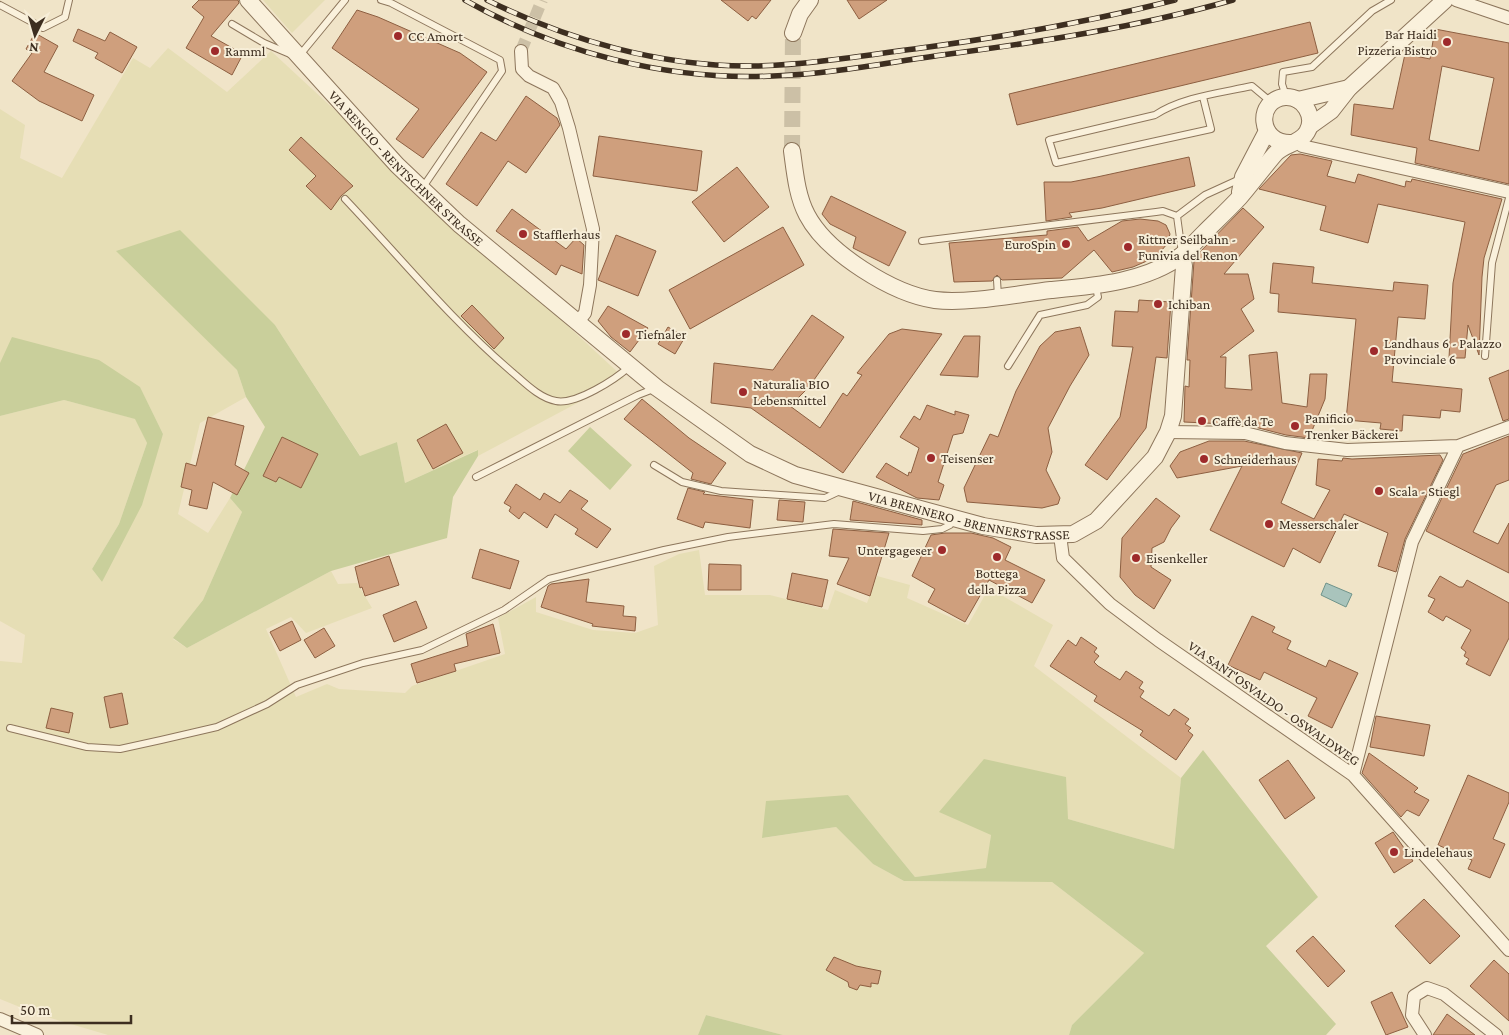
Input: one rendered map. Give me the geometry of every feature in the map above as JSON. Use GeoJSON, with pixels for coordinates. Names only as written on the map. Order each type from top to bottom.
{"type":"FeatureCollection","features":[{"type":"Feature","properties":{"kind":"street","name":"VIA RENCIO - RENTSCHNER STRASSE"},"geometry":{"type":"LineString","coordinates":[[248,0],[397,165],[459,224],[578,322]]}},
{"type":"Feature","properties":{"kind":"street"},"geometry":{"type":"LineString","coordinates":[[793,33],[800,14],[810,0]]}},
{"type":"Feature","properties":{"kind":"street"},"geometry":{"type":"LineString","coordinates":[[792,151],[797,188],[808,216],[834,247],[859,268],[894,287],[921,297],[951,300],[998,288],[1096,285],[1126,280],[1182,255],[1238,199],[1276,152],[1303,137],[1310,126],[1331,111],[1349,88],[1445,0]]}},
{"type":"Feature","properties":{"kind":"street"},"geometry":{"type":"LineString","coordinates":[[1456,0],[1509,18]]}},
{"type":"Feature","properties":{"kind":"street"},"geometry":{"type":"LineString","coordinates":[[521,51],[522,69],[529,76],[553,88],[561,102],[593,229],[590,285],[585,313],[578,322]]}},
{"type":"Feature","properties":{"kind":"street"},"geometry":{"type":"LineString","coordinates":[[1349,88],[1286,100],[1264,116],[1267,131],[1277,141],[1294,142],[1302,146],[1509,192]]}},
{"type":"Feature","properties":{"kind":"street"},"geometry":{"type":"LineString","coordinates":[[1286,100],[1308,111],[1310,126]]}},
{"type":"Feature","properties":{"kind":"street"},"geometry":{"type":"LineString","coordinates":[[1238,199],[1243,178],[1267,131]]}},
{"type":"Feature","properties":{"kind":"street","name":"VIA BRENNERO - BRENNERSTRASSE"},"geometry":{"type":"LineString","coordinates":[[578,322],[657,388],[750,454],[795,475],[1010,532],[1060,535],[1084,529],[1096,521],[1155,457],[1168,432],[1173,416],[1184,266],[1182,255]]}},
{"type":"Feature","properties":{"kind":"street"},"geometry":{"type":"LineString","coordinates":[[1168,432],[1245,433],[1284,443],[1347,450],[1458,446],[1509,427]]}},
{"type":"Feature","properties":{"kind":"street"},"geometry":{"type":"LineString","coordinates":[[1353,775],[1412,542],[1458,446]]}},
{"type":"Feature","properties":{"kind":"street","name":"VIA SANT'OSVALDO - OSWALDWEG"},"geometry":{"type":"LineString","coordinates":[[1060,535],[1063,558],[1110,604],[1158,640],[1353,775],[1509,950]]}},
{"type":"Feature","properties":{"kind":"street"},"geometry":{"type":"LineString","coordinates":[[1425,1035],[1412,1015],[1414,996],[1427,988],[1444,994],[1496,1035]]}},
{"type":"Feature","properties":{"kind":"street"},"geometry":{"type":"LineString","coordinates":[[0,1019],[37,1035]]}},
{"type":"Feature","properties":{"kind":"lane"},"geometry":{"type":"LineString","coordinates":[[0,5],[43,28],[65,18],[69,0]]}},
{"type":"Feature","properties":{"kind":"lane"},"geometry":{"type":"LineString","coordinates":[[232,24],[264,43],[298,57],[345,0]]}},
{"type":"Feature","properties":{"kind":"lane"},"geometry":{"type":"LineString","coordinates":[[382,0],[500,60],[502,70],[422,188]]}},
{"type":"Feature","properties":{"kind":"lane"},"geometry":{"type":"LineString","coordinates":[[1286,100],[1282,84],[1283,72],[1312,67],[1372,11],[1391,0]]}},
{"type":"Feature","properties":{"kind":"lane"},"geometry":{"type":"LineString","coordinates":[[1204,97],[1211,129],[1056,164],[1049,140],[1155,115],[1170,105],[1204,97],[1252,86],[1286,100]]}},
{"type":"Feature","properties":{"kind":"lane"},"geometry":{"type":"LineString","coordinates":[[1177,216],[1205,195],[1243,178]]}},
{"type":"Feature","properties":{"kind":"lane"},"geometry":{"type":"LineString","coordinates":[[1486,356],[1492,262],[1509,198]]}},
{"type":"Feature","properties":{"kind":"lane"},"geometry":{"type":"LineString","coordinates":[[345,199],[457,320],[534,391],[557,401],[580,396],[603,387],[631,365]]}},
{"type":"Feature","properties":{"kind":"lane"},"geometry":{"type":"LineString","coordinates":[[922,241],[1156,212],[1177,216]]}},
{"type":"Feature","properties":{"kind":"lane"},"geometry":{"type":"LineString","coordinates":[[1177,216],[1182,255]]}},
{"type":"Feature","properties":{"kind":"lane"},"geometry":{"type":"LineString","coordinates":[[1008,366],[1040,315],[1087,305],[1098,297],[1096,285]]}},
{"type":"Feature","properties":{"kind":"lane"},"geometry":{"type":"LineString","coordinates":[[476,477],[638,395],[657,388]]}},
{"type":"Feature","properties":{"kind":"lane"},"geometry":{"type":"LineString","coordinates":[[654,465],[682,482],[721,491],[824,498],[844,489]]}},
{"type":"Feature","properties":{"kind":"lane"},"geometry":{"type":"LineString","coordinates":[[10,728],[87,747],[120,749],[170,738],[217,727],[307,682],[363,663],[422,650],[504,610],[549,580],[664,550],[728,537],[834,524],[923,531],[942,529],[950,525],[953,518]]}},
{"type":"Feature","properties":{"kind":"shaded area"},"geometry":{"type":"Polygon","coordinates":[[[263,0],[325,0],[292,33],[263,0]]]}},
{"type":"Feature","properties":{"kind":"shaded area"},"geometry":{"type":"Polygon","coordinates":[[[168,48],[227,92],[271,51],[624,378],[478,456],[477,450],[405,483],[397,442],[361,457],[275,325],[117,250],[237,370],[246,397],[200,423],[178,514],[208,533],[230,498],[242,512],[203,600],[173,639],[187,648],[331,571],[338,584],[357,583],[372,608],[306,633],[291,617],[266,629],[296,697],[327,684],[339,689],[405,693],[412,686],[505,654],[498,618],[536,597],[536,612],[593,630],[635,633],[658,625],[654,566],[679,554],[699,550],[705,595],[770,595],[828,610],[835,590],[867,603],[877,576],[910,585],[907,598],[968,625],[989,588],[1053,625],[1034,666],[1181,778],[1174,849],[1068,819],[991,835],[987,868],[915,877],[848,795],[763,838],[836,827],[873,864],[904,881],[1052,882],[1144,953],[1072,1025],[1069,1035],[783,1035],[706,1015],[698,1035],[108,1035],[37,1014],[0,999],[0,661],[22,663],[25,635],[0,621],[0,416],[64,400],[136,419],[147,443],[119,524],[92,569],[102,582],[163,434],[140,388],[0,363],[0,109],[25,125],[20,158],[62,178],[133,58],[150,68],[168,48]]]}},
{"type":"Feature","properties":{"kind":"green space"},"geometry":{"type":"Polygon","coordinates":[[[180,230],[275,325],[360,456],[397,442],[405,483],[478,450],[478,456],[453,497],[447,538],[331,571],[187,648],[173,638],[203,600],[242,512],[230,498],[265,427],[246,397],[237,370],[116,251],[180,230]]]}},
{"type":"Feature","properties":{"kind":"green space"},"geometry":{"type":"Polygon","coordinates":[[[12,337],[99,360],[140,387],[163,434],[142,505],[102,582],[92,569],[119,524],[147,443],[135,419],[64,400],[0,416],[0,363],[12,337]]]}},
{"type":"Feature","properties":{"kind":"green space"},"geometry":{"type":"Polygon","coordinates":[[[590,427],[632,465],[610,490],[568,451],[590,427]]]}},
{"type":"Feature","properties":{"kind":"green space"},"geometry":{"type":"Polygon","coordinates":[[[1203,750],[1318,897],[1266,946],[1336,1024],[1326,1035],[1069,1035],[1072,1025],[1144,953],[1052,882],[904,881],[873,864],[836,827],[762,838],[766,801],[848,795],[915,877],[986,868],[991,835],[939,812],[984,759],[1066,777],[1068,819],[1174,849],[1181,778],[1203,750]]]}},
{"type":"Feature","properties":{"kind":"green space"},"geometry":{"type":"Polygon","coordinates":[[[706,1015],[783,1035],[698,1035],[706,1015]]]}},
{"type":"Feature","properties":{"kind":"water"},"geometry":{"type":"Polygon","coordinates":[[[1326,583],[1352,594],[1346,607],[1321,595],[1326,583]]]}},
{"type":"Feature","properties":{"kind":"building"},"geometry":{"type":"Polygon","coordinates":[[[199,0],[238,0],[239,3],[211,36],[243,54],[232,75],[186,48],[204,17],[192,7],[199,0]]]}},
{"type":"Feature","properties":{"kind":"building"},"geometry":{"type":"Polygon","coordinates":[[[721,0],[771,0],[756,19],[752,16],[748,21],[721,0]]]}},
{"type":"Feature","properties":{"kind":"building"},"geometry":{"type":"Polygon","coordinates":[[[847,0],[887,0],[859,19],[847,0]]]}},
{"type":"Feature","properties":{"kind":"building"},"geometry":{"type":"Polygon","coordinates":[[[357,10],[378,17],[460,53],[487,72],[423,158],[396,139],[419,109],[332,48],[357,10]]]}},
{"type":"Feature","properties":{"kind":"building"},"geometry":{"type":"Polygon","coordinates":[[[1310,22],[1318,53],[1017,125],[1009,94],[1310,22]]]}},
{"type":"Feature","properties":{"kind":"building"},"geometry":{"type":"Polygon","coordinates":[[[78,29],[105,41],[110,32],[137,47],[122,73],[95,58],[98,53],[73,41],[78,29]]]}},
{"type":"Feature","properties":{"kind":"building"},"geometry":{"type":"Polygon","coordinates":[[[1435,29],[1509,43],[1509,184],[1415,163],[1417,148],[1351,135],[1354,104],[1393,109],[1405,54],[1430,59],[1435,29]],[[1442,66],[1429,140],[1479,151],[1494,78],[1442,66]]]}},
{"type":"Feature","properties":{"kind":"building"},"geometry":{"type":"Polygon","coordinates":[[[35,33],[58,46],[44,72],[94,95],[82,121],[39,101],[12,81],[32,53],[26,49],[35,33]]]}},
{"type":"Feature","properties":{"kind":"building"},"geometry":{"type":"Polygon","coordinates":[[[526,96],[557,118],[560,125],[526,173],[508,161],[477,206],[446,184],[481,132],[496,141],[526,96]]]}},
{"type":"Feature","properties":{"kind":"building"},"geometry":{"type":"Polygon","coordinates":[[[599,136],[702,151],[697,191],[593,176],[599,136]]]}},
{"type":"Feature","properties":{"kind":"building"},"geometry":{"type":"Polygon","coordinates":[[[301,137],[353,186],[341,196],[331,210],[306,186],[316,176],[289,150],[301,137]]]}},
{"type":"Feature","properties":{"kind":"building"},"geometry":{"type":"Polygon","coordinates":[[[1300,154],[1332,161],[1327,176],[1355,183],[1358,174],[1405,187],[1406,181],[1411,182],[1412,179],[1502,199],[1484,258],[1479,355],[1468,325],[1465,358],[1449,358],[1453,283],[1465,222],[1378,204],[1368,243],[1320,230],[1326,206],[1259,189],[1291,155],[1300,154]]]}},
{"type":"Feature","properties":{"kind":"building"},"geometry":{"type":"Polygon","coordinates":[[[1189,157],[1195,186],[1102,208],[1069,213],[1072,217],[1046,221],[1044,182],[1071,182],[1189,157]]]}},
{"type":"Feature","properties":{"kind":"building"},"geometry":{"type":"Polygon","coordinates":[[[737,167],[769,207],[724,242],[692,202],[737,167]]]}},
{"type":"Feature","properties":{"kind":"building"},"geometry":{"type":"Polygon","coordinates":[[[831,196],[906,232],[889,266],[853,248],[856,237],[830,224],[822,214],[831,196]]]}},
{"type":"Feature","properties":{"kind":"building"},"geometry":{"type":"Polygon","coordinates":[[[1243,208],[1264,227],[1224,274],[1248,274],[1254,299],[1241,309],[1254,331],[1220,357],[1226,357],[1225,388],[1252,390],[1249,355],[1277,352],[1282,403],[1307,407],[1310,374],[1327,374],[1325,399],[1309,438],[1286,435],[1247,425],[1184,422],[1185,386],[1189,387],[1190,360],[1187,360],[1194,261],[1196,256],[1243,208]]]}},
{"type":"Feature","properties":{"kind":"building"},"geometry":{"type":"Polygon","coordinates":[[[512,209],[566,249],[576,238],[584,245],[582,274],[561,265],[556,275],[496,231],[512,209]]]}},
{"type":"Feature","properties":{"kind":"building"},"geometry":{"type":"Polygon","coordinates":[[[1140,219],[1158,221],[1166,225],[1170,234],[1167,244],[1156,257],[1133,267],[1112,272],[1094,250],[1062,278],[1002,280],[997,275],[992,281],[954,282],[949,243],[1047,235],[1047,231],[1078,227],[1088,241],[1122,221],[1140,219]]]}},
{"type":"Feature","properties":{"kind":"building"},"geometry":{"type":"Polygon","coordinates":[[[783,227],[804,265],[690,329],[669,290],[783,227]]]}},
{"type":"Feature","properties":{"kind":"building"},"geometry":{"type":"Polygon","coordinates":[[[616,235],[656,251],[638,296],[598,280],[616,235]]]}},
{"type":"Feature","properties":{"kind":"building","name":"Landhaus 6 - Palazzo Provinciale 6"},"geometry":{"type":"Polygon","coordinates":[[[1273,263],[1314,267],[1312,283],[1393,291],[1394,282],[1428,285],[1425,319],[1398,317],[1392,382],[1462,389],[1460,412],[1441,410],[1440,418],[1403,415],[1402,431],[1380,429],[1381,423],[1346,420],[1356,319],[1278,312],[1279,294],[1270,293],[1273,263]]]}},
{"type":"Feature","properties":{"kind":"building"},"geometry":{"type":"Polygon","coordinates":[[[1139,300],[1171,302],[1167,358],[1156,357],[1146,428],[1107,480],[1085,465],[1120,417],[1133,347],[1112,346],[1115,311],[1138,312],[1139,300]]]}},
{"type":"Feature","properties":{"kind":"building"},"geometry":{"type":"Polygon","coordinates":[[[472,305],[504,338],[494,349],[461,316],[472,305]]]}},
{"type":"Feature","properties":{"kind":"building","name":"Tiefnaler"},"geometry":{"type":"Polygon","coordinates":[[[608,306],[648,328],[630,352],[611,337],[598,321],[608,306]]]}},
{"type":"Feature","properties":{"kind":"building"},"geometry":{"type":"Polygon","coordinates":[[[812,315],[844,337],[809,387],[790,406],[820,428],[843,393],[847,396],[862,375],[857,373],[889,334],[902,329],[942,334],[843,473],[751,408],[711,403],[714,363],[773,370],[812,315]]]}},
{"type":"Feature","properties":{"kind":"building"},"geometry":{"type":"Polygon","coordinates":[[[668,327],[685,337],[675,354],[658,344],[668,327]]]}},
{"type":"Feature","properties":{"kind":"building"},"geometry":{"type":"Polygon","coordinates":[[[1080,327],[1089,355],[1048,428],[1052,452],[1046,470],[1060,498],[1058,504],[1042,508],[967,502],[964,488],[990,434],[998,437],[1016,391],[1040,346],[1055,332],[1080,327]]]}},
{"type":"Feature","properties":{"kind":"building"},"geometry":{"type":"Polygon","coordinates":[[[964,336],[980,336],[978,377],[940,375],[964,336]]]}},
{"type":"Feature","properties":{"kind":"building"},"geometry":{"type":"Polygon","coordinates":[[[1509,370],[1509,419],[1503,421],[1489,378],[1509,370]]]}},
{"type":"Feature","properties":{"kind":"building"},"geometry":{"type":"Polygon","coordinates":[[[642,399],[689,438],[726,463],[711,484],[691,479],[693,473],[624,419],[642,399]]]}},
{"type":"Feature","properties":{"kind":"building"},"geometry":{"type":"Polygon","coordinates":[[[927,405],[955,415],[955,411],[969,415],[963,433],[953,435],[938,482],[944,485],[939,500],[917,498],[876,477],[886,463],[908,476],[909,472],[911,473],[919,448],[900,437],[914,416],[920,420],[927,405]]]}},
{"type":"Feature","properties":{"kind":"building"},"geometry":{"type":"Polygon","coordinates":[[[208,417],[244,426],[235,465],[249,473],[237,495],[213,482],[207,509],[189,505],[192,490],[181,487],[186,463],[196,466],[208,417]]]}},
{"type":"Feature","properties":{"kind":"building"},"geometry":{"type":"Polygon","coordinates":[[[446,424],[463,453],[433,469],[417,440],[446,424]]]}},
{"type":"Feature","properties":{"kind":"building"},"geometry":{"type":"Polygon","coordinates":[[[1509,436],[1509,480],[1496,485],[1473,532],[1498,544],[1509,523],[1509,573],[1426,531],[1463,454],[1509,436]]]}},
{"type":"Feature","properties":{"kind":"building"},"geometry":{"type":"Polygon","coordinates":[[[282,437],[318,454],[301,488],[279,477],[276,482],[263,476],[282,437]]]}},
{"type":"Feature","properties":{"kind":"building"},"geometry":{"type":"Polygon","coordinates":[[[1209,441],[1244,441],[1302,453],[1281,503],[1314,519],[1330,490],[1316,485],[1318,459],[1342,461],[1343,458],[1440,455],[1443,460],[1405,539],[1396,572],[1378,566],[1388,533],[1344,514],[1320,563],[1293,548],[1284,567],[1210,530],[1242,466],[1177,478],[1170,466],[1180,452],[1209,441]]]}},
{"type":"Feature","properties":{"kind":"building"},"geometry":{"type":"Polygon","coordinates":[[[516,484],[540,500],[544,493],[560,503],[570,490],[588,501],[581,509],[611,529],[597,548],[575,534],[578,529],[555,514],[547,528],[524,512],[519,519],[509,511],[511,507],[504,503],[516,484]]]}},
{"type":"Feature","properties":{"kind":"building"},"geometry":{"type":"Polygon","coordinates":[[[688,488],[705,492],[703,494],[753,500],[750,528],[705,522],[703,528],[677,519],[688,488]]]}},
{"type":"Feature","properties":{"kind":"building","name":"Eisenkeller"},"geometry":{"type":"Polygon","coordinates":[[[1156,498],[1180,516],[1164,542],[1152,548],[1151,567],[1171,580],[1154,609],[1135,595],[1120,577],[1122,538],[1156,498]]]}},
{"type":"Feature","properties":{"kind":"building"},"geometry":{"type":"Polygon","coordinates":[[[779,500],[805,502],[803,522],[777,520],[779,500]]]}},
{"type":"Feature","properties":{"kind":"building"},"geometry":{"type":"Polygon","coordinates":[[[853,501],[922,520],[922,525],[850,520],[853,501]]]}},
{"type":"Feature","properties":{"kind":"building"},"geometry":{"type":"Polygon","coordinates":[[[833,529],[889,533],[870,596],[837,584],[849,558],[829,556],[833,529]]]}},
{"type":"Feature","properties":{"kind":"building"},"geometry":{"type":"Polygon","coordinates":[[[971,533],[993,538],[1011,547],[1005,560],[1045,580],[1032,603],[989,580],[965,622],[928,602],[935,589],[912,576],[931,535],[971,533]]]}},
{"type":"Feature","properties":{"kind":"building"},"geometry":{"type":"Polygon","coordinates":[[[480,549],[519,561],[510,589],[472,578],[480,549]]]}},
{"type":"Feature","properties":{"kind":"building"},"geometry":{"type":"Polygon","coordinates":[[[389,556],[399,585],[365,596],[362,587],[360,588],[355,567],[389,556]]]}},
{"type":"Feature","properties":{"kind":"building"},"geometry":{"type":"Polygon","coordinates":[[[709,564],[741,565],[741,590],[708,590],[709,564]]]}},
{"type":"Feature","properties":{"kind":"building"},"geometry":{"type":"Polygon","coordinates":[[[792,573],[828,580],[822,607],[787,599],[792,573]]]}},
{"type":"Feature","properties":{"kind":"building"},"geometry":{"type":"Polygon","coordinates":[[[1440,576],[1459,587],[1463,587],[1467,580],[1509,603],[1509,638],[1490,676],[1466,664],[1469,659],[1464,656],[1466,652],[1461,648],[1471,630],[1446,616],[1443,621],[1428,612],[1435,599],[1428,596],[1440,576]]]}},
{"type":"Feature","properties":{"kind":"building"},"geometry":{"type":"Polygon","coordinates":[[[589,579],[586,602],[624,606],[623,616],[636,617],[635,631],[592,626],[593,624],[541,607],[548,586],[551,584],[589,579]]]}},
{"type":"Feature","properties":{"kind":"building"},"geometry":{"type":"Polygon","coordinates":[[[416,601],[427,628],[394,642],[383,615],[416,601]]]}},
{"type":"Feature","properties":{"kind":"building"},"geometry":{"type":"Polygon","coordinates":[[[1252,616],[1275,627],[1272,632],[1291,641],[1287,649],[1326,667],[1329,660],[1358,673],[1332,728],[1308,716],[1317,698],[1264,672],[1260,680],[1228,665],[1252,616]]]}},
{"type":"Feature","properties":{"kind":"building"},"geometry":{"type":"Polygon","coordinates":[[[292,621],[301,640],[280,651],[270,632],[292,621]]]}},
{"type":"Feature","properties":{"kind":"building"},"geometry":{"type":"Polygon","coordinates":[[[493,624],[500,653],[454,664],[456,671],[417,683],[411,664],[468,646],[466,634],[493,624]]]}},
{"type":"Feature","properties":{"kind":"building"},"geometry":{"type":"Polygon","coordinates":[[[324,628],[335,646],[315,658],[304,640],[324,628]]]}},
{"type":"Feature","properties":{"kind":"building"},"geometry":{"type":"Polygon","coordinates":[[[1081,637],[1097,648],[1094,652],[1099,656],[1094,662],[1098,666],[1120,680],[1126,671],[1143,682],[1139,688],[1144,691],[1140,697],[1169,716],[1174,709],[1189,719],[1185,724],[1191,728],[1188,731],[1193,735],[1176,760],[1140,735],[1143,731],[1094,701],[1097,696],[1050,666],[1068,640],[1076,646],[1081,637]]]}},
{"type":"Feature","properties":{"kind":"building"},"geometry":{"type":"Polygon","coordinates":[[[122,693],[128,724],[110,728],[104,697],[122,693]]]}},
{"type":"Feature","properties":{"kind":"building"},"geometry":{"type":"Polygon","coordinates":[[[51,708],[73,713],[69,733],[46,728],[51,708]]]}},
{"type":"Feature","properties":{"kind":"building"},"geometry":{"type":"Polygon","coordinates":[[[1376,716],[1430,725],[1424,756],[1370,747],[1376,716]]]}},
{"type":"Feature","properties":{"kind":"building"},"geometry":{"type":"Polygon","coordinates":[[[1369,753],[1418,788],[1414,792],[1429,800],[1419,816],[1407,810],[1401,817],[1362,773],[1369,753]]]}},
{"type":"Feature","properties":{"kind":"building"},"geometry":{"type":"Polygon","coordinates":[[[1288,760],[1315,798],[1285,819],[1259,780],[1288,760]]]}},
{"type":"Feature","properties":{"kind":"building"},"geometry":{"type":"Polygon","coordinates":[[[1468,775],[1509,793],[1509,802],[1493,839],[1505,844],[1490,878],[1468,869],[1472,860],[1438,845],[1468,775]]]}},
{"type":"Feature","properties":{"kind":"building","name":"Lindelehaus"},"geometry":{"type":"Polygon","coordinates":[[[1393,832],[1413,861],[1394,873],[1375,843],[1393,832]]]}},
{"type":"Feature","properties":{"kind":"building"},"geometry":{"type":"Polygon","coordinates":[[[1424,899],[1460,936],[1430,964],[1395,926],[1424,899]]]}},
{"type":"Feature","properties":{"kind":"building"},"geometry":{"type":"Polygon","coordinates":[[[1313,936],[1345,971],[1328,987],[1296,951],[1313,936]]]}},
{"type":"Feature","properties":{"kind":"building"},"geometry":{"type":"Polygon","coordinates":[[[834,957],[856,966],[881,971],[878,984],[871,983],[871,987],[860,985],[857,990],[849,987],[848,982],[826,970],[834,957]]]}},
{"type":"Feature","properties":{"kind":"building"},"geometry":{"type":"Polygon","coordinates":[[[1494,960],[1509,974],[1509,1021],[1470,986],[1494,960]]]}},
{"type":"Feature","properties":{"kind":"building"},"geometry":{"type":"Polygon","coordinates":[[[1392,992],[1408,1027],[1386,1035],[1371,1002],[1392,992]]]}},
{"type":"Feature","properties":{"kind":"building"},"geometry":{"type":"Polygon","coordinates":[[[1447,1014],[1475,1035],[1433,1035],[1447,1014]]]}},
{"type":"Feature","properties":{"kind":"tunnel"},"geometry":{"type":"LineString","coordinates":[[521,51],[542,0]]}},
{"type":"Feature","properties":{"kind":"tunnel"},"geometry":{"type":"LineString","coordinates":[[792,151],[793,33]]}},
{"type":"Feature","properties":{"kind":"railway"},"geometry":{"type":"LineString","coordinates":[[465,0],[537,35],[574,48],[653,68],[693,74],[733,76],[815,73],[1015,45],[1125,26],[1233,0]]}},
{"type":"Feature","properties":{"kind":"railway"},"geometry":{"type":"LineString","coordinates":[[487,0],[550,27],[616,48],[684,62],[753,66],[834,60],[980,39],[1078,22],[1175,0]]}},
{"type":"Feature","properties":{"kind":"place","name":"CC Amort"},"geometry":{"type":"Point","coordinates":[398,36]}},
{"type":"Feature","properties":{"kind":"place","name":"Bar Haidi Pizzeria Bistro"},"geometry":{"type":"Point","coordinates":[1447,42]}},
{"type":"Feature","properties":{"kind":"place","name":"Ramml"},"geometry":{"type":"Point","coordinates":[215,51]}},
{"type":"Feature","properties":{"kind":"place","name":"Stafflerhaus"},"geometry":{"type":"Point","coordinates":[523,234]}},
{"type":"Feature","properties":{"kind":"place","name":"EuroSpin"},"geometry":{"type":"Point","coordinates":[1066,244]}},
{"type":"Feature","properties":{"kind":"place","name":"Rittner Seilbahn - Funivia del Renon"},"geometry":{"type":"Point","coordinates":[1128,247]}},
{"type":"Feature","properties":{"kind":"place","name":"Ichiban"},"geometry":{"type":"Point","coordinates":[1158,304]}},
{"type":"Feature","properties":{"kind":"place","name":"Tiefnaler"},"geometry":{"type":"Point","coordinates":[626,334]}},
{"type":"Feature","properties":{"kind":"place","name":"Landhaus 6 - Palazzo Provinciale 6"},"geometry":{"type":"Point","coordinates":[1374,351]}},
{"type":"Feature","properties":{"kind":"place","name":"Naturalia BIO Lebensmittel"},"geometry":{"type":"Point","coordinates":[743,392]}},
{"type":"Feature","properties":{"kind":"place","name":"Caffè da Te"},"geometry":{"type":"Point","coordinates":[1202,421]}},
{"type":"Feature","properties":{"kind":"place","name":"Panificio Trenker Bäckerei"},"geometry":{"type":"Point","coordinates":[1295,426]}},
{"type":"Feature","properties":{"kind":"place","name":"Teisenser"},"geometry":{"type":"Point","coordinates":[931,458]}},
{"type":"Feature","properties":{"kind":"place","name":"Schneiderhaus"},"geometry":{"type":"Point","coordinates":[1204,459]}},
{"type":"Feature","properties":{"kind":"place","name":"Scala - Stiegl"},"geometry":{"type":"Point","coordinates":[1379,491]}},
{"type":"Feature","properties":{"kind":"place","name":"Messerschaler"},"geometry":{"type":"Point","coordinates":[1269,524]}},
{"type":"Feature","properties":{"kind":"place","name":"Untergageser"},"geometry":{"type":"Point","coordinates":[942,550]}},
{"type":"Feature","properties":{"kind":"place","name":"Bottega della Pizza"},"geometry":{"type":"Point","coordinates":[997,557]}},
{"type":"Feature","properties":{"kind":"place","name":"Eisenkeller"},"geometry":{"type":"Point","coordinates":[1136,558]}},
{"type":"Feature","properties":{"kind":"place","name":"Lindelehaus"},"geometry":{"type":"Point","coordinates":[1394,852]}}]}
